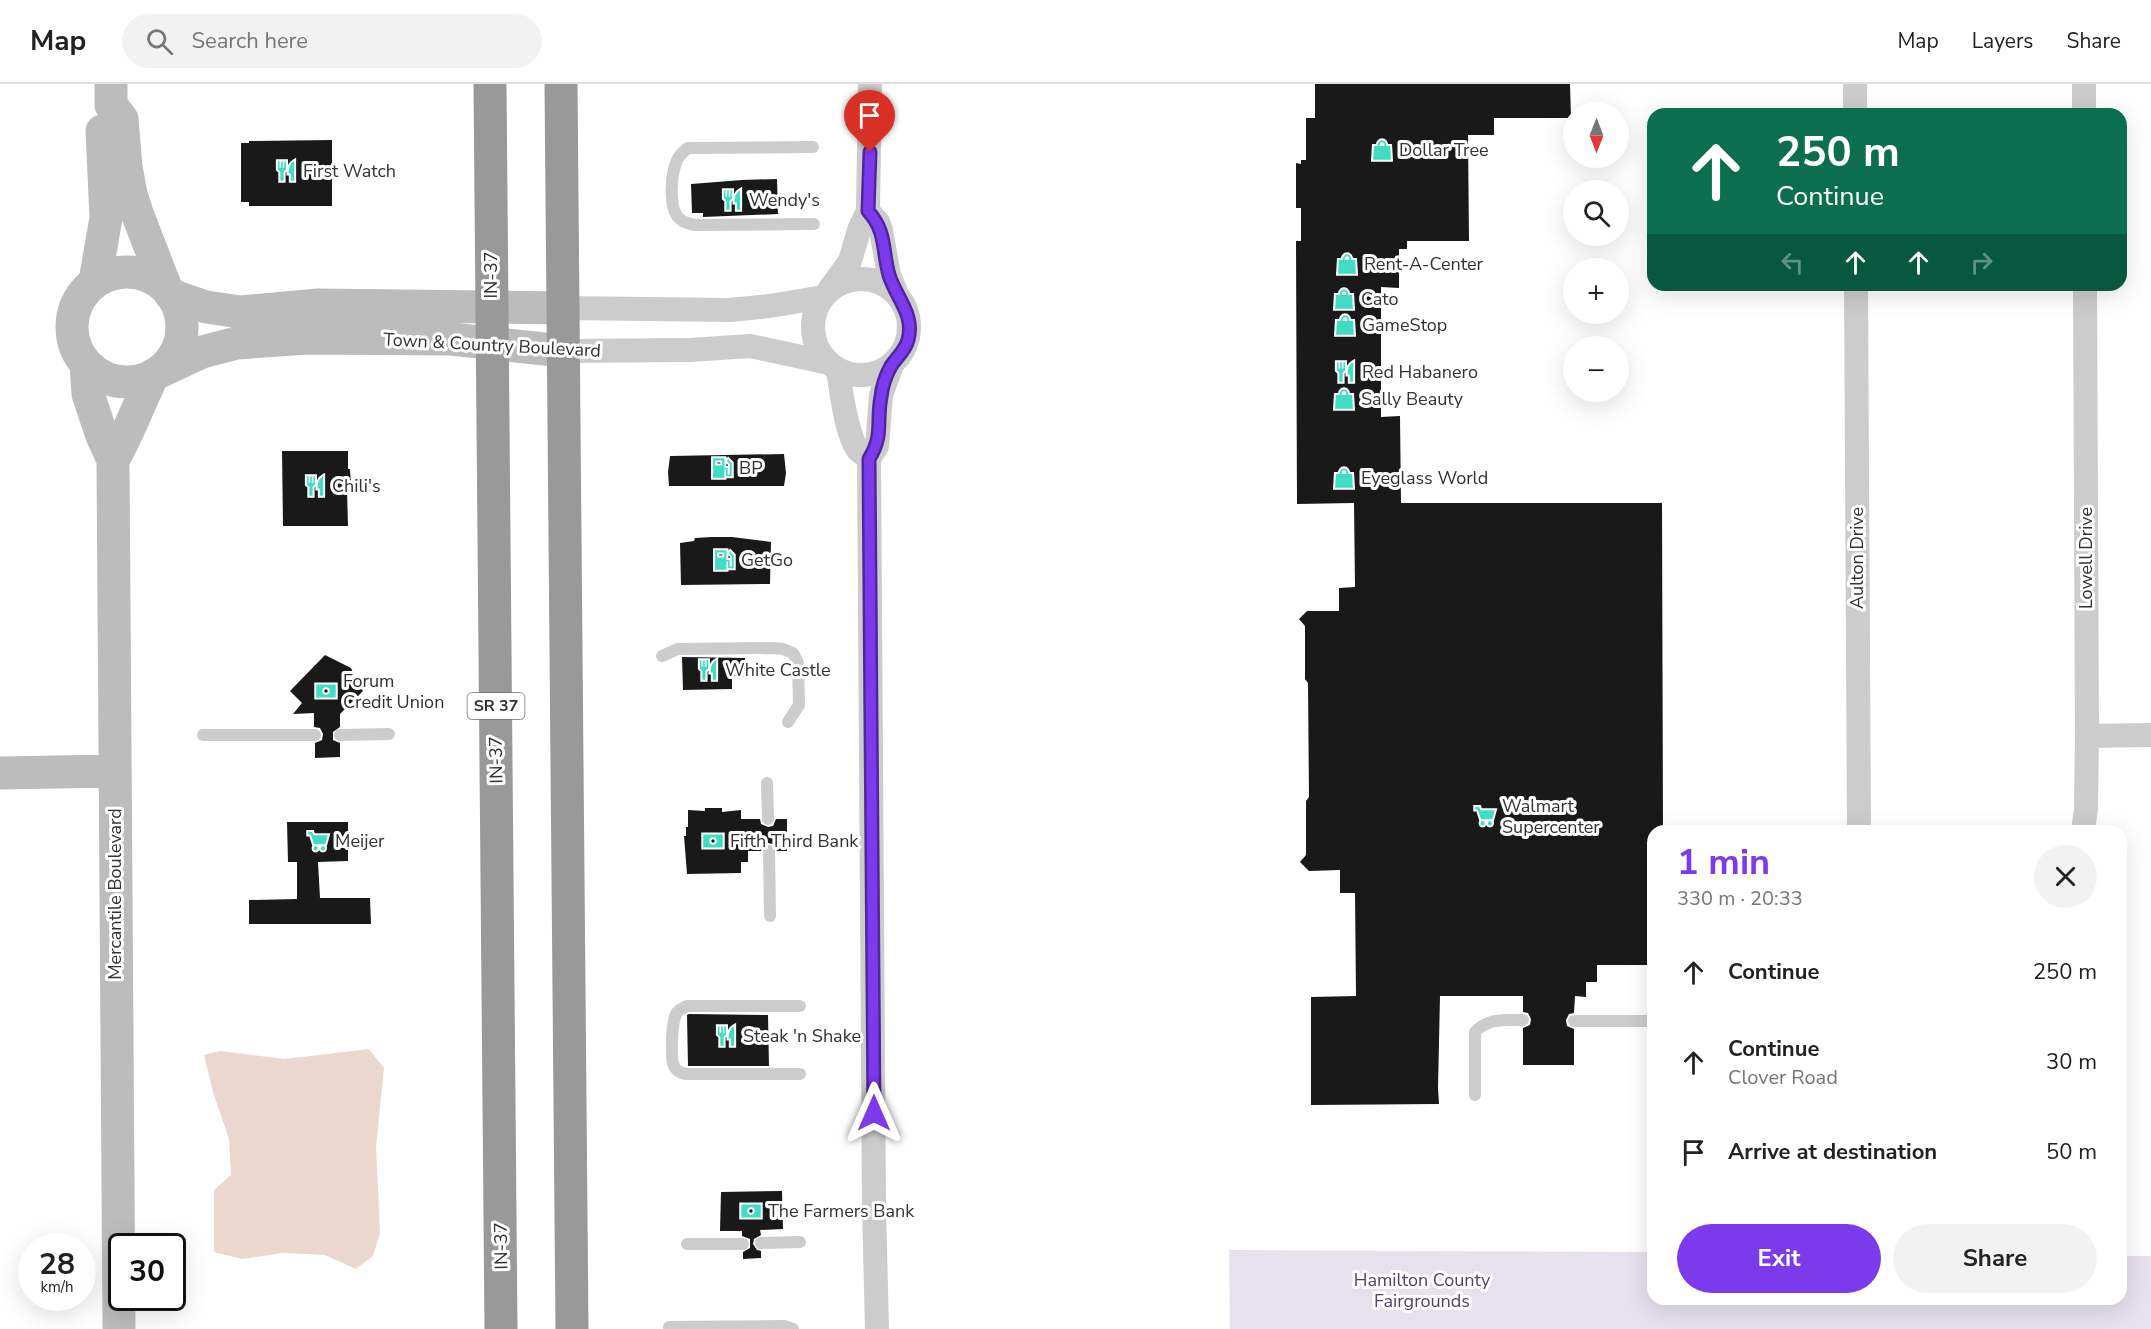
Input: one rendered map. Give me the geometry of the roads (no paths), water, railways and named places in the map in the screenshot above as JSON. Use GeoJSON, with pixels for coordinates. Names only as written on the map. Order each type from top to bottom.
{"type":"FeatureCollection","features":[{"type":"Feature","properties":{"kind":"highway","name":"IN-37"},"geometry":{"type":"LineString","coordinates":[[490,84],[501,1329]]}},
{"type":"Feature","properties":{"kind":"highway"},"geometry":{"type":"LineString","coordinates":[[561,84],[572,1329]]}},
{"type":"Feature","properties":{"kind":"street"},"geometry":{"type":"LineString","coordinates":[[868,211],[878,222],[889,275],[906,308],[910,323],[909,339],[903,353],[892,365],[871,375],[848,374],[833,366],[819,352],[814,338],[814,316],[825,295],[850,261],[859,230],[868,211],[870,84]]}},
{"type":"Feature","properties":{"kind":"street"},"geometry":{"type":"LineString","coordinates":[[1855,84],[1855,108]]}},
{"type":"Feature","properties":{"kind":"street"},"geometry":{"type":"LineString","coordinates":[[2084,84],[2084,108]]}},
{"type":"Feature","properties":{"kind":"street"},"geometry":{"type":"LineString","coordinates":[[95,281],[106,218],[102,124],[111,94]]}},
{"type":"Feature","properties":{"kind":"street"},"geometry":{"type":"LineString","coordinates":[[111,94],[122,119],[126,167],[137,213],[181,315],[182,331],[171,361],[156,374],[136,381],[118,381],[100,375],[86,364],[72,338],[72,319],[78,301],[95,281],[120,272],[136,273],[152,278],[169,291]]}},
{"type":"Feature","properties":{"kind":"street"},"geometry":{"type":"LineString","coordinates":[[825,295],[839,284],[854,279],[869,279],[896,292]]}},
{"type":"Feature","properties":{"kind":"street","name":"Town & Country Boulevard"},"geometry":{"type":"LineString","coordinates":[[169,291],[206,307],[240,312],[318,305],[730,310],[770,306],[825,295]]}},
{"type":"Feature","properties":{"kind":"street","name":"Aulton Drive"},"geometry":{"type":"LineString","coordinates":[[1856,291],[1859,825]]}},
{"type":"Feature","properties":{"kind":"street","name":"Lowell Drive"},"geometry":{"type":"LineString","coordinates":[[2084,825],[2087,736],[2085,291]]}},
{"type":"Feature","properties":{"kind":"street","name":"Town & Country Boulevard"},"geometry":{"type":"LineString","coordinates":[[156,374],[202,352],[237,343],[307,338],[450,339],[563,351],[690,350],[750,346],[833,366]]}},
{"type":"Feature","properties":{"kind":"street","name":"Mercantile Boulevard"},"geometry":{"type":"LineString","coordinates":[[86,364],[88,394],[113,460],[119,1329]]}},
{"type":"Feature","properties":{"kind":"street"},"geometry":{"type":"LineString","coordinates":[[877,1329],[869,459],[877,446],[881,395],[892,365]]}},
{"type":"Feature","properties":{"kind":"street"},"geometry":{"type":"LineString","coordinates":[[833,366],[852,438],[858,450],[869,459]]}},
{"type":"Feature","properties":{"kind":"street","name":"Mercantile Boulevard"},"geometry":{"type":"LineString","coordinates":[[113,460],[126,438],[138,405],[156,374]]}},
{"type":"Feature","properties":{"kind":"street"},"geometry":{"type":"LineString","coordinates":[[2087,736],[2151,735]]}},
{"type":"Feature","properties":{"kind":"street"},"geometry":{"type":"LineString","coordinates":[[0,773],[114,771]]}},
{"type":"Feature","properties":{"kind":"lane"},"geometry":{"type":"LineString","coordinates":[[813,147],[688,148],[676,162],[672,203],[677,217],[694,225],[814,224]]}},
{"type":"Feature","properties":{"kind":"lane"},"geometry":{"type":"LineString","coordinates":[[662,656],[678,649],[783,648],[793,652],[798,663],[799,705],[788,722]]}},
{"type":"Feature","properties":{"kind":"lane"},"geometry":{"type":"LineString","coordinates":[[340,735],[389,734]]}},
{"type":"Feature","properties":{"kind":"lane"},"geometry":{"type":"LineString","coordinates":[[203,735],[315,735]]}},
{"type":"Feature","properties":{"kind":"lane"},"geometry":{"type":"LineString","coordinates":[[767,783],[768,819]]}},
{"type":"Feature","properties":{"kind":"lane"},"geometry":{"type":"LineString","coordinates":[[769,851],[770,916]]}},
{"type":"Feature","properties":{"kind":"lane"},"geometry":{"type":"LineString","coordinates":[[800,1006],[687,1006],[675,1015],[672,1057],[677,1071],[685,1074],[800,1074]]}},
{"type":"Feature","properties":{"kind":"lane"},"geometry":{"type":"LineString","coordinates":[[1475,1095],[1475,1032],[1481,1025],[1490,1021],[1523,1020]]}},
{"type":"Feature","properties":{"kind":"lane"},"geometry":{"type":"LineString","coordinates":[[1574,1021],[1647,1021]]}},
{"type":"Feature","properties":{"kind":"lane"},"geometry":{"type":"LineString","coordinates":[[761,1243],[800,1242]]}},
{"type":"Feature","properties":{"kind":"lane"},"geometry":{"type":"LineString","coordinates":[[687,1244],[742,1244]]}},
{"type":"Feature","properties":{"kind":"lane"},"geometry":{"type":"LineString","coordinates":[[669,1327],[783,1326],[793,1329]]}},
{"type":"Feature","properties":{"kind":"place","name":"Dollar Tree"},"geometry":{"type":"Point","coordinates":[1382,150]}},
{"type":"Feature","properties":{"kind":"place","name":"First Watch"},"geometry":{"type":"Point","coordinates":[286,171]}},
{"type":"Feature","properties":{"kind":"place","name":"Wendy's"},"geometry":{"type":"Point","coordinates":[732,200]}},
{"type":"Feature","properties":{"kind":"place","name":"Rent-A-Center"},"geometry":{"type":"Point","coordinates":[1347,264]}},
{"type":"Feature","properties":{"kind":"place","name":"Cato"},"geometry":{"type":"Point","coordinates":[1344,299]}},
{"type":"Feature","properties":{"kind":"place","name":"GameStop"},"geometry":{"type":"Point","coordinates":[1345,325]}},
{"type":"Feature","properties":{"kind":"place","name":"Red Habanero"},"geometry":{"type":"Point","coordinates":[1345,372]}},
{"type":"Feature","properties":{"kind":"place","name":"Sally Beauty"},"geometry":{"type":"Point","coordinates":[1344,399]}},
{"type":"Feature","properties":{"kind":"place","name":"BP"},"geometry":{"type":"Point","coordinates":[722,468]}},
{"type":"Feature","properties":{"kind":"place","name":"Eyeglass World"},"geometry":{"type":"Point","coordinates":[1344,478]}},
{"type":"Feature","properties":{"kind":"place","name":"Chili's"},"geometry":{"type":"Point","coordinates":[315,486]}},
{"type":"Feature","properties":{"kind":"place","name":"GetGo"},"geometry":{"type":"Point","coordinates":[724,560]}},
{"type":"Feature","properties":{"kind":"place","name":"White Castle"},"geometry":{"type":"Point","coordinates":[708,670]}},
{"type":"Feature","properties":{"kind":"place","name":"Forum Credit Union"},"geometry":{"type":"Point","coordinates":[326,691]}},
{"type":"Feature","properties":{"kind":"place","name":"Walmart Supercenter"},"geometry":{"type":"Point","coordinates":[1485,816]}},
{"type":"Feature","properties":{"kind":"place","name":"Meijer"},"geometry":{"type":"Point","coordinates":[318,841]}},
{"type":"Feature","properties":{"kind":"place","name":"Fifth Third Bank"},"geometry":{"type":"Point","coordinates":[713,841]}},
{"type":"Feature","properties":{"kind":"place","name":"Steak 'n Shake"},"geometry":{"type":"Point","coordinates":[726,1036]}},
{"type":"Feature","properties":{"kind":"place","name":"The Farmers Bank"},"geometry":{"type":"Point","coordinates":[751,1211]}},
{"type":"Feature","properties":{"kind":"park label","name":"Hamilton County Fairgrounds"},"geometry":{"type":"Point","coordinates":[1422,1290]}}]}
